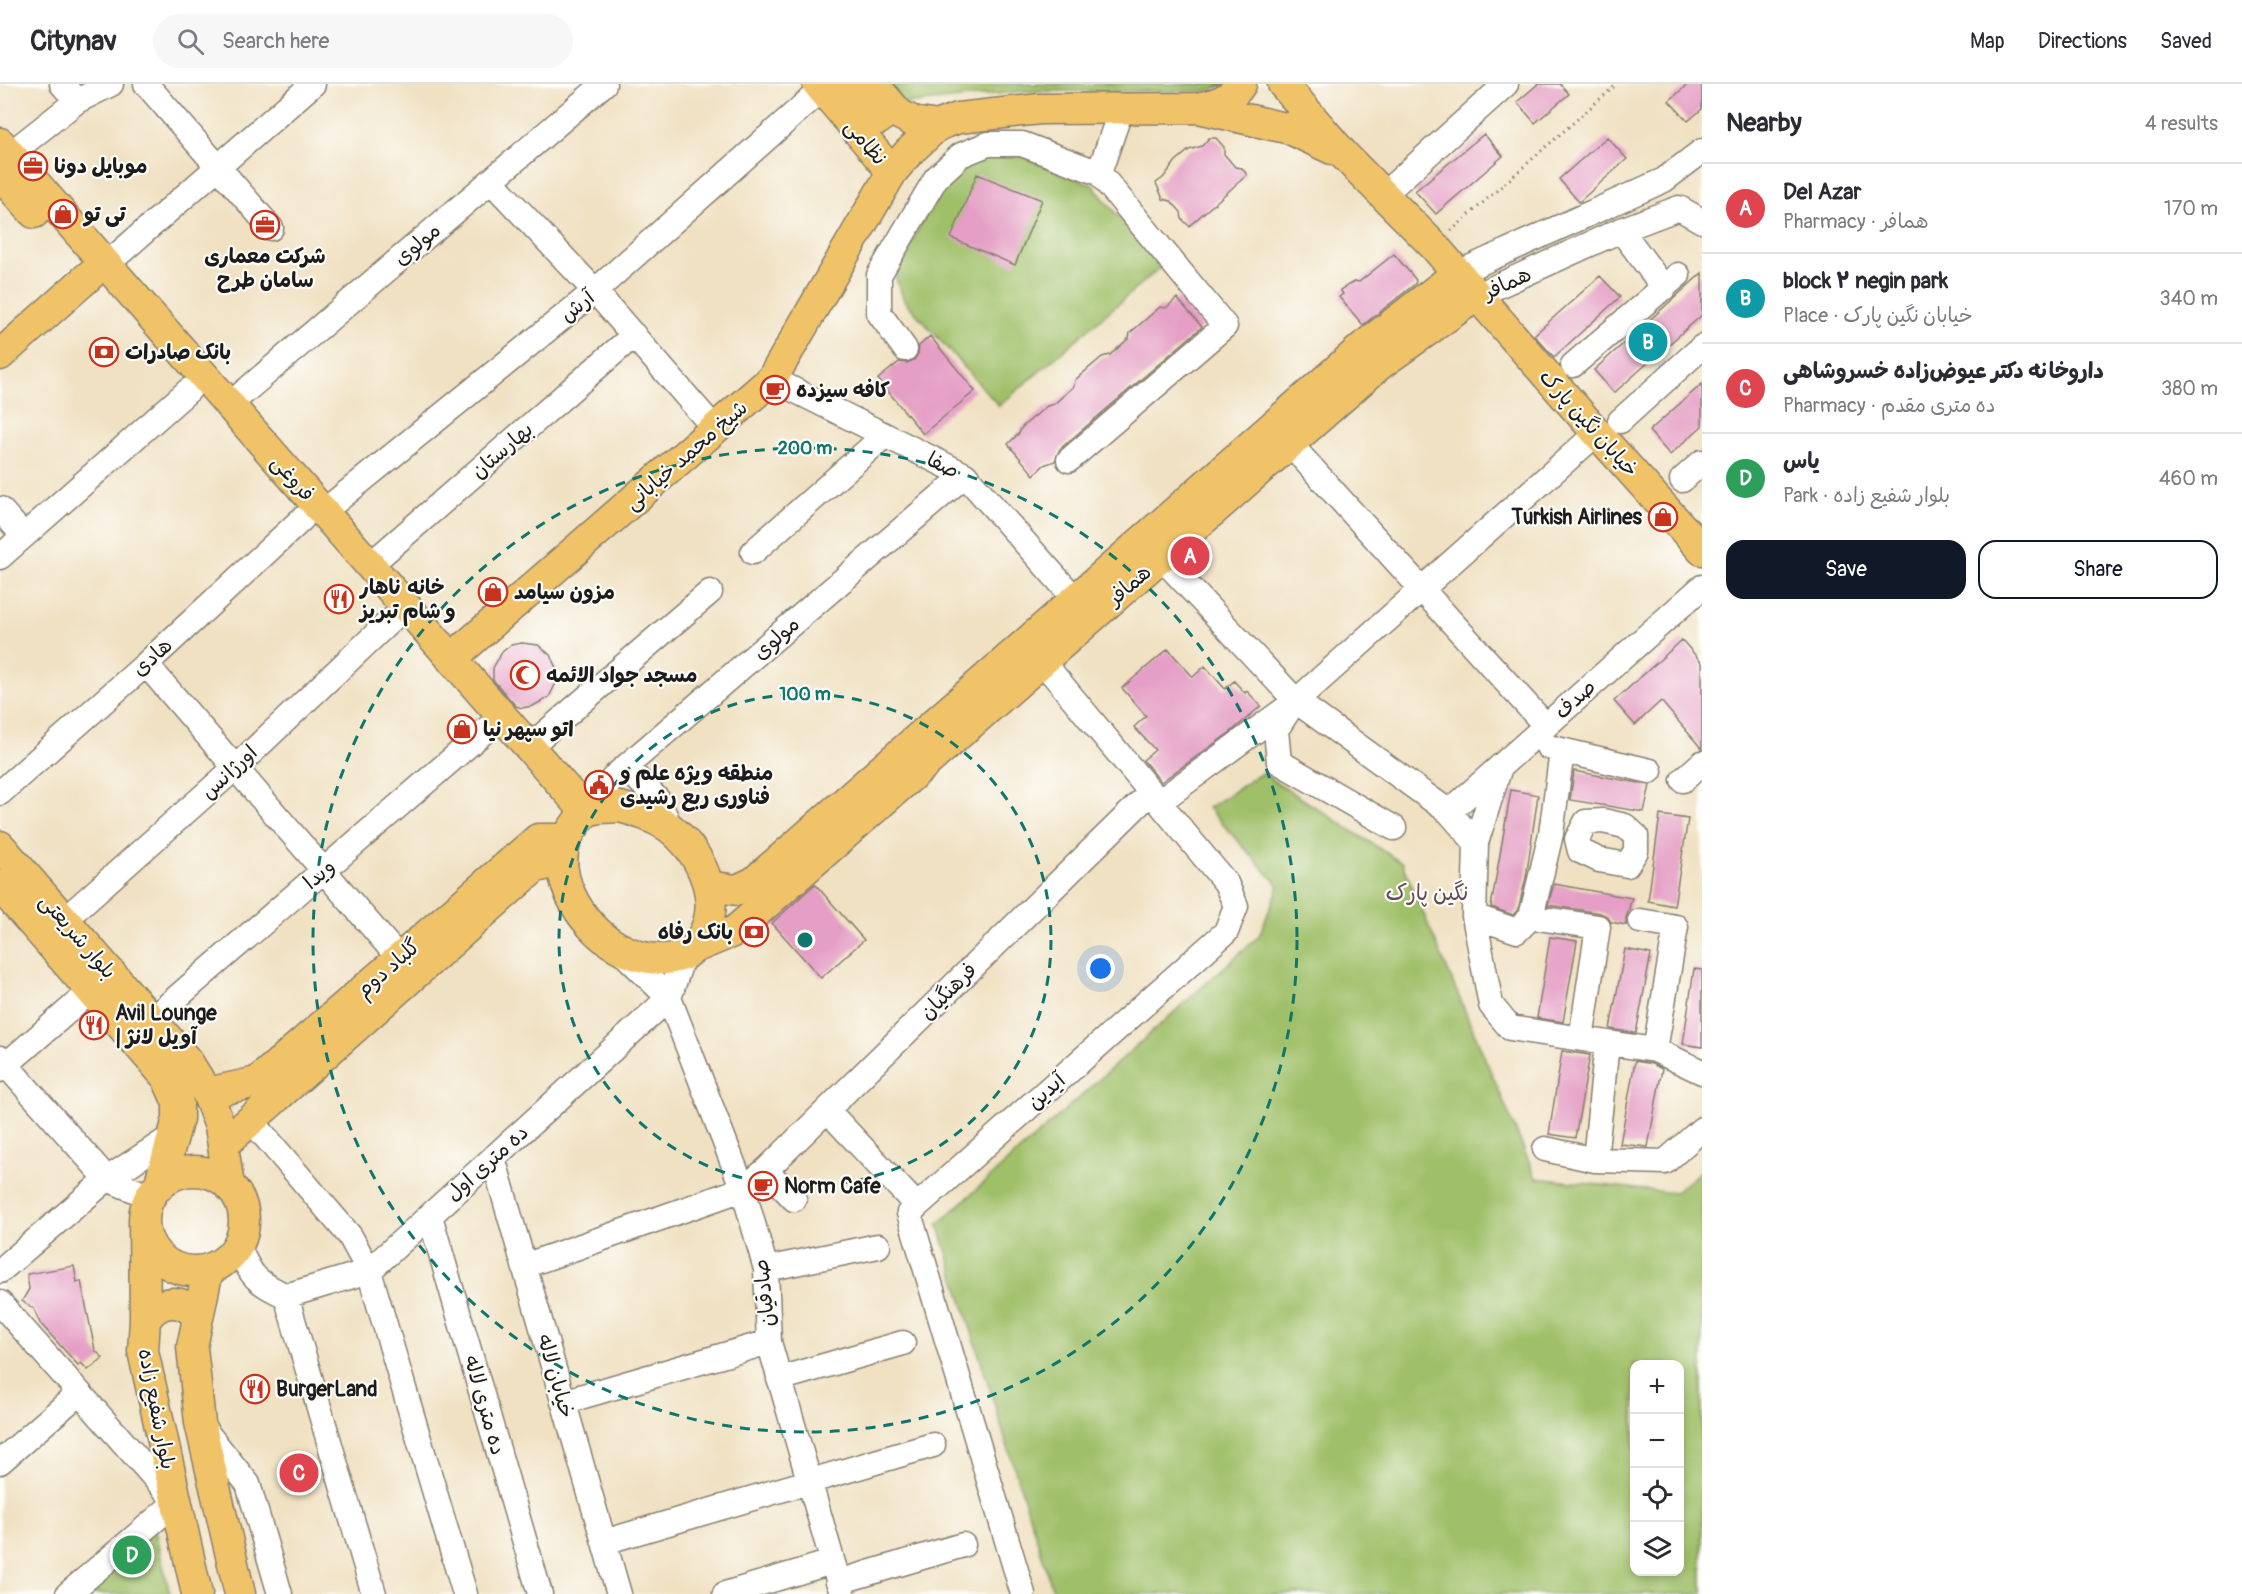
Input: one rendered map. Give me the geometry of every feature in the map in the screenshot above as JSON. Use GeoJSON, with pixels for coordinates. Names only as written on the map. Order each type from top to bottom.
{"type":"FeatureCollection","features":[{"type":"Feature","properties":{"kind":"main road"},"geometry":{"type":"LineString","coordinates":[[873,84],[899,114],[914,122],[937,126],[958,118],[1040,109],[1198,108],[1290,129],[1343,154]]}},
{"type":"Feature","properties":{"kind":"main road"},"geometry":{"type":"LineString","coordinates":[[1198,108],[1220,103],[1238,90],[1241,84]]}},
{"type":"Feature","properties":{"kind":"main road"},"geometry":{"type":"LineString","coordinates":[[1283,84],[1343,154]]}},
{"type":"Feature","properties":{"kind":"main road","name":"نظامی"},"geometry":{"type":"LineString","coordinates":[[828,85],[900,162]]}},
{"type":"Feature","properties":{"kind":"main road","name":"شیخ محمد خیابانی"},"geometry":{"type":"LineString","coordinates":[[451,658],[772,379],[900,162],[937,126]]}},
{"type":"Feature","properties":{"kind":"main road","name":"خیابان نگین پارک"},"geometry":{"type":"LineString","coordinates":[[1343,154],[1434,246],[1476,297],[1608,427],[1702,549]]}},
{"type":"Feature","properties":{"kind":"main road","name":"فروغى"},"geometry":{"type":"LineString","coordinates":[[3,158],[98,271],[189,390],[312,515],[370,565],[529,747],[577,830]]}},
{"type":"Feature","properties":{"kind":"main road"},"geometry":{"type":"LineString","coordinates":[[0,355],[98,271]]}},
{"type":"Feature","properties":{"kind":"main road","name":"فروغى"},"geometry":{"type":"LineString","coordinates":[[98,271],[229,405],[391,620],[577,830]]}},
{"type":"Feature","properties":{"kind":"main road","name":"همافر"},"geometry":{"type":"LineString","coordinates":[[708,886],[737,890],[754,882],[849,814],[1042,661],[1161,557],[1282,435],[1364,346],[1458,273]]}},
{"type":"Feature","properties":{"kind":"main road","name":"همافر"},"geometry":{"type":"LineString","coordinates":[[690,951],[735,930],[849,814],[1075,599],[1282,435],[1476,297]]}},
{"type":"Feature","properties":{"kind":"main road"},"geometry":{"type":"LineString","coordinates":[[620,807],[657,819],[671,829],[693,853],[702,868],[712,906],[708,928],[690,951],[654,959],[617,947],[603,937],[581,913],[572,898],[577,830],[620,807]]}},
{"type":"Feature","properties":{"kind":"main road","name":"گلباد دوم"},"geometry":{"type":"LineString","coordinates":[[224,1145],[251,1120],[317,1047],[407,967],[538,839],[577,830]]}},
{"type":"Feature","properties":{"kind":"main road","name":"بلوار شریعتى"},"geometry":{"type":"LineString","coordinates":[[0,846],[188,1062],[207,1093],[220,1126],[230,1186]]}},
{"type":"Feature","properties":{"kind":"main road","name":"بلوار شریعتى"},"geometry":{"type":"LineString","coordinates":[[5,901],[91,991],[167,1078],[178,1103],[178,1119],[151,1202]]}},
{"type":"Feature","properties":{"kind":"main road","name":"گلباد دوم"},"geometry":{"type":"LineString","coordinates":[[207,1093],[257,1082],[317,1047]]}},
{"type":"Feature","properties":{"kind":"main road"},"geometry":{"type":"LineString","coordinates":[[194,1171],[219,1178],[230,1186],[238,1196],[243,1208],[244,1221],[243,1234],[238,1246],[230,1256],[208,1270],[195,1272],[170,1265],[159,1257],[151,1247],[151,1202],[169,1178],[194,1171]]}},
{"type":"Feature","properties":{"kind":"main road","name":"بلوار شفیع زاده"},"geometry":{"type":"LineString","coordinates":[[151,1202],[143,1351],[197,1594]]}},
{"type":"Feature","properties":{"kind":"main road","name":"بلوار شفیع زاده"},"geometry":{"type":"LineString","coordinates":[[208,1270],[192,1347],[200,1424],[240,1594]]}},
{"type":"Feature","properties":{"kind":"main road"},"geometry":{"type":"LineString","coordinates":[[145,1320],[150,1312],[166,1303],[184,1305],[198,1317]]}},
{"type":"Feature","properties":{"kind":"street"},"geometry":{"type":"LineString","coordinates":[[3,158],[70,92],[111,84]]}},
{"type":"Feature","properties":{"kind":"street"},"geometry":{"type":"LineString","coordinates":[[146,84],[272,228]]}},
{"type":"Feature","properties":{"kind":"street"},"geometry":{"type":"LineString","coordinates":[[98,271],[313,84]]}},
{"type":"Feature","properties":{"kind":"street","name":"مولوی"},"geometry":{"type":"LineString","coordinates":[[229,405],[602,84]]}},
{"type":"Feature","properties":{"kind":"street"},"geometry":{"type":"LineString","coordinates":[[1384,194],[1506,84]]}},
{"type":"Feature","properties":{"kind":"street","name":"آرش"},"geometry":{"type":"LineString","coordinates":[[312,515],[595,291],[828,85]]}},
{"type":"Feature","properties":{"kind":"street"},"geometry":{"type":"LineString","coordinates":[[1099,173],[1122,107]]}},
{"type":"Feature","properties":{"kind":"street"},"geometry":{"type":"LineString","coordinates":[[905,349],[879,313],[879,275],[936,178],[961,155],[988,144],[1022,144],[1099,173],[1225,326],[1069,460]]}},
{"type":"Feature","properties":{"kind":"street","name":"همافر"},"geometry":{"type":"LineString","coordinates":[[1458,273],[1664,180],[1702,151]]}},
{"type":"Feature","properties":{"kind":"street"},"geometry":{"type":"LineString","coordinates":[[491,181],[595,291],[715,429]]}},
{"type":"Feature","properties":{"kind":"street","name":"همافر"},"geometry":{"type":"LineString","coordinates":[[1476,297],[1621,230],[1679,208],[1702,221]]}},
{"type":"Feature","properties":{"kind":"street"},"geometry":{"type":"LineString","coordinates":[[1573,365],[1671,281],[1621,230]]}},
{"type":"Feature","properties":{"kind":"street","name":"بهارستان"},"geometry":{"type":"LineString","coordinates":[[370,565],[634,335]]}},
{"type":"Feature","properties":{"kind":"street"},"geometry":{"type":"LineString","coordinates":[[1394,828],[1279,762],[1276,730],[1296,700],[1702,347]]}},
{"type":"Feature","properties":{"kind":"street","name":"صفا"},"geometry":{"type":"LineString","coordinates":[[772,379],[965,475],[1075,599]]}},
{"type":"Feature","properties":{"kind":"street"},"geometry":{"type":"LineString","coordinates":[[0,557],[189,390]]}},
{"type":"Feature","properties":{"kind":"street"},"geometry":{"type":"LineString","coordinates":[[1282,435],[1422,589],[1537,734],[1562,751],[1650,771]]}},
{"type":"Feature","properties":{"kind":"street"},"geometry":{"type":"LineString","coordinates":[[753,552],[884,436]]}},
{"type":"Feature","properties":{"kind":"street"},"geometry":{"type":"LineString","coordinates":[[1682,480],[1702,462]]}},
{"type":"Feature","properties":{"kind":"street","name":"مولوی"},"geometry":{"type":"LineString","coordinates":[[577,830],[607,783],[965,475]]}},
{"type":"Feature","properties":{"kind":"street"},"geometry":{"type":"LineString","coordinates":[[0,509],[24,536]]}},
{"type":"Feature","properties":{"kind":"street","name":"هادی"},"geometry":{"type":"LineString","coordinates":[[0,793],[312,515]]}},
{"type":"Feature","properties":{"kind":"street"},"geometry":{"type":"LineString","coordinates":[[1161,557],[1296,700],[1449,812],[1476,843]]}},
{"type":"Feature","properties":{"kind":"street","name":"صدف"},"geometry":{"type":"LineString","coordinates":[[1449,812],[1702,587]]}},
{"type":"Feature","properties":{"kind":"street"},"geometry":{"type":"LineString","coordinates":[[529,747],[710,592]]}},
{"type":"Feature","properties":{"kind":"street","name":"اورژانس"},"geometry":{"type":"LineString","coordinates":[[64,920],[235,768],[391,620]]}},
{"type":"Feature","properties":{"kind":"street","name":"آیدین"},"geometry":{"type":"LineString","coordinates":[[917,1206],[1226,932],[1236,906],[1226,883],[1042,661]]}},
{"type":"Feature","properties":{"kind":"street"},"geometry":{"type":"LineString","coordinates":[[146,664],[407,967]]}},
{"type":"Feature","properties":{"kind":"street","name":"فرهنگیان"},"geometry":{"type":"LineString","coordinates":[[743,1189],[766,1170],[1155,797],[1296,700]]}},
{"type":"Feature","properties":{"kind":"street","name":"ویدا"},"geometry":{"type":"LineString","coordinates":[[152,1019],[487,729]]}},
{"type":"Feature","properties":{"kind":"street"},"geometry":{"type":"LineString","coordinates":[[1474,916],[1517,931],[1531,917],[1551,834],[1562,751]]}},
{"type":"Feature","properties":{"kind":"street"},"geometry":{"type":"LineString","coordinates":[[1683,780],[1702,763]]}},
{"type":"Feature","properties":{"kind":"street"},"geometry":{"type":"LineString","coordinates":[[626,767],[658,800],[671,829]]}},
{"type":"Feature","properties":{"kind":"street"},"geometry":{"type":"LineString","coordinates":[[1500,767],[1476,843],[1474,916],[1491,1005],[1510,1028],[1655,1050],[1702,1072]]}},
{"type":"Feature","properties":{"kind":"street"},"geometry":{"type":"LineString","coordinates":[[1551,834],[1577,839]]}},
{"type":"Feature","properties":{"kind":"street"},"geometry":{"type":"LineString","coordinates":[[1531,917],[1598,927],[1581,1039]]}},
{"type":"Feature","properties":{"kind":"street"},"geometry":{"type":"LineString","coordinates":[[1640,921],[1676,927],[1655,1050]]}},
{"type":"Feature","properties":{"kind":"street"},"geometry":{"type":"LineString","coordinates":[[617,947],[669,998],[690,951]]}},
{"type":"Feature","properties":{"kind":"street"},"geometry":{"type":"LineString","coordinates":[[91,991],[2,1064],[107,1179],[151,1202]]}},
{"type":"Feature","properties":{"kind":"street","name":"ده متری اول"},"geometry":{"type":"LineString","coordinates":[[286,1296],[369,1271],[669,998]]}},
{"type":"Feature","properties":{"kind":"street","name":"صادقیان"},"geometry":{"type":"LineString","coordinates":[[669,998],[743,1189],[766,1269],[769,1342],[837,1579]]}},
{"type":"Feature","properties":{"kind":"street"},"geometry":{"type":"LineString","coordinates":[[1595,1160],[1607,1043]]}},
{"type":"Feature","properties":{"kind":"street"},"geometry":{"type":"LineString","coordinates":[[827,1110],[917,1206],[909,1213],[1023,1594]]}},
{"type":"Feature","properties":{"kind":"street"},"geometry":{"type":"LineString","coordinates":[[251,1120],[350,1236],[369,1271],[465,1594]]}},
{"type":"Feature","properties":{"kind":"street"},"geometry":{"type":"LineString","coordinates":[[1545,1149],[1595,1160],[1665,1162],[1702,1129]]}},
{"type":"Feature","properties":{"kind":"street"},"geometry":{"type":"LineString","coordinates":[[0,1271],[107,1179],[174,1135]]}},
{"type":"Feature","properties":{"kind":"street","name":"خیابان لاله"},"geometry":{"type":"LineString","coordinates":[[493,1158],[619,1594]]}},
{"type":"Feature","properties":{"kind":"street"},"geometry":{"type":"LineString","coordinates":[[766,1170],[794,1199]]}},
{"type":"Feature","properties":{"kind":"street"},"geometry":{"type":"LineString","coordinates":[[524,1266],[743,1189]]}},
{"type":"Feature","properties":{"kind":"street","name":"ده متری لاله"},"geometry":{"type":"LineString","coordinates":[[430,1216],[540,1594]]}},
{"type":"Feature","properties":{"kind":"street"},"geometry":{"type":"LineString","coordinates":[[238,1246],[248,1270],[256,1280],[286,1296],[374,1594]]}},
{"type":"Feature","properties":{"kind":"street"},"geometry":{"type":"LineString","coordinates":[[766,1269],[878,1246]]}},
{"type":"Feature","properties":{"kind":"street"},"geometry":{"type":"LineString","coordinates":[[0,1303],[176,1502],[68,1594]]}},
{"type":"Feature","properties":{"kind":"street"},"geometry":{"type":"LineString","coordinates":[[563,1402],[769,1342]]}},
{"type":"Feature","properties":{"kind":"street"},"geometry":{"type":"LineString","coordinates":[[779,1379],[903,1343]]}},
{"type":"Feature","properties":{"kind":"street"},"geometry":{"type":"LineString","coordinates":[[0,1462],[79,1393]]}},
{"type":"Feature","properties":{"kind":"street"},"geometry":{"type":"LineString","coordinates":[[200,1424],[248,1484],[280,1594]]}},
{"type":"Feature","properties":{"kind":"street"},"geometry":{"type":"LineString","coordinates":[[604,1542],[933,1445]]}},
{"type":"Feature","properties":{"kind":"street"},"geometry":{"type":"LineString","coordinates":[[725,1594],[837,1579],[963,1545]]}},
{"type":"Feature","properties":{"kind":"path"},"geometry":{"type":"LineString","coordinates":[[1434,246],[1617,84]]}},
{"type":"Feature","properties":{"kind":"green space"},"geometry":{"type":"Polygon","coordinates":[[[888,84],[1228,84],[1206,91],[1023,91],[905,104],[888,84]]]}},
{"type":"Feature","properties":{"kind":"green space"},"geometry":{"type":"Polygon","coordinates":[[[1018,155],[1092,185],[1161,267],[999,406],[904,300],[895,276],[926,215],[957,173],[968,164],[980,159],[1018,155]]]}},
{"type":"Feature","properties":{"kind":"green space"},"geometry":{"type":"Polygon","coordinates":[[[1262,773],[1402,863],[1536,1178],[1674,1193],[1702,1170],[1702,1594],[1054,1594],[938,1224],[1259,936],[1279,886],[1208,808],[1262,773]]]}},
{"type":"Feature","properties":{"kind":"green space"},"geometry":{"type":"Polygon","coordinates":[[[151,1515],[170,1594],[58,1594],[151,1515]]]}},
{"type":"Feature","properties":{"kind":"building"},"geometry":{"type":"Polygon","coordinates":[[[1538,84],[1560,84],[1569,94],[1535,123],[1517,102],[1538,84]]]}},
{"type":"Feature","properties":{"kind":"building"},"geometry":{"type":"Polygon","coordinates":[[[1688,84],[1702,84],[1702,109],[1688,121],[1669,101],[1688,84]]]}},
{"type":"Feature","properties":{"kind":"building"},"geometry":{"type":"Polygon","coordinates":[[[1484,134],[1503,156],[1436,214],[1415,191],[1484,134]]]}},
{"type":"Feature","properties":{"kind":"building"},"geometry":{"type":"Polygon","coordinates":[[[1607,137],[1627,159],[1579,202],[1559,179],[1607,137]]]}},
{"type":"Feature","properties":{"kind":"building"},"geometry":{"type":"Polygon","coordinates":[[[1209,138],[1216,138],[1224,147],[1224,154],[1235,167],[1242,168],[1247,175],[1189,226],[1171,201],[1163,199],[1156,183],[1163,178],[1176,161],[1189,150],[1202,146],[1209,138]]]}},
{"type":"Feature","properties":{"kind":"building"},"geometry":{"type":"Polygon","coordinates":[[[977,174],[1042,200],[1015,265],[951,238],[977,174]]]}},
{"type":"Feature","properties":{"kind":"building"},"geometry":{"type":"Polygon","coordinates":[[[1394,254],[1416,280],[1415,284],[1363,325],[1339,297],[1343,294],[1340,290],[1355,281],[1359,282],[1394,254]]]}},
{"type":"Feature","properties":{"kind":"building"},"geometry":{"type":"Polygon","coordinates":[[[1702,273],[1702,315],[1614,393],[1594,370],[1702,273]]]}},
{"type":"Feature","properties":{"kind":"building"},"geometry":{"type":"Polygon","coordinates":[[[1600,276],[1620,297],[1554,357],[1534,335],[1600,276]]]}},
{"type":"Feature","properties":{"kind":"building"},"geometry":{"type":"Polygon","coordinates":[[[1177,298],[1202,327],[1060,449],[1055,461],[1044,465],[1034,475],[1008,444],[1022,427],[1074,386],[1075,380],[1102,357],[1110,355],[1129,338],[1130,333],[1160,307],[1166,308],[1177,298]]]}},
{"type":"Feature","properties":{"kind":"building"},"geometry":{"type":"Polygon","coordinates":[[[930,336],[975,391],[923,434],[878,379],[899,362],[907,363],[914,360],[919,346],[930,336]]]}},
{"type":"Feature","properties":{"kind":"building"},"geometry":{"type":"Polygon","coordinates":[[[1702,384],[1702,426],[1670,455],[1649,431],[1702,384]]]}},
{"type":"Feature","properties":{"kind":"building"},"geometry":{"type":"Polygon","coordinates":[[[1682,640],[1702,663],[1702,749],[1661,701],[1635,725],[1614,701],[1682,640]]]}},
{"type":"Feature","properties":{"kind":"building","name":"مسجد جواد الائمه"},"geometry":{"type":"Polygon","coordinates":[[[522,643],[538,645],[550,655],[557,670],[557,681],[549,697],[533,706],[522,708],[516,706],[493,680],[493,668],[502,652],[511,645],[522,643]]]}},
{"type":"Feature","properties":{"kind":"building"},"geometry":{"type":"Polygon","coordinates":[[[1168,649],[1193,677],[1205,666],[1225,689],[1234,681],[1261,706],[1232,731],[1161,782],[1143,760],[1155,750],[1134,727],[1146,716],[1122,688],[1168,649]]]}},
{"type":"Feature","properties":{"kind":"building"},"geometry":{"type":"Polygon","coordinates":[[[1574,771],[1650,785],[1644,812],[1570,800],[1574,771]]]}},
{"type":"Feature","properties":{"kind":"building"},"geometry":{"type":"Polygon","coordinates":[[[1511,790],[1538,795],[1526,878],[1518,910],[1513,915],[1491,907],[1511,790]]]}},
{"type":"Feature","properties":{"kind":"building"},"geometry":{"type":"Polygon","coordinates":[[[1660,815],[1688,819],[1674,906],[1648,901],[1660,815]]]}},
{"type":"Feature","properties":{"kind":"building"},"geometry":{"type":"Polygon","coordinates":[[[815,884],[864,940],[821,978],[772,923],[815,884]]]}},
{"type":"Feature","properties":{"kind":"building"},"geometry":{"type":"Polygon","coordinates":[[[1554,884],[1632,898],[1626,925],[1611,922],[1607,916],[1600,913],[1548,905],[1554,884]]]}},
{"type":"Feature","properties":{"kind":"building"},"geometry":{"type":"Polygon","coordinates":[[[1550,937],[1577,941],[1563,1022],[1537,1018],[1550,937]]]}},
{"type":"Feature","properties":{"kind":"building"},"geometry":{"type":"Polygon","coordinates":[[[1625,949],[1651,954],[1636,1033],[1610,1029],[1625,949]]]}},
{"type":"Feature","properties":{"kind":"building"},"geometry":{"type":"Polygon","coordinates":[[[1694,969],[1702,970],[1702,1047],[1683,1044],[1694,969]]]}},
{"type":"Feature","properties":{"kind":"building"},"geometry":{"type":"Polygon","coordinates":[[[1562,1051],[1590,1055],[1575,1138],[1549,1134],[1562,1051]]]}},
{"type":"Feature","properties":{"kind":"building"},"geometry":{"type":"Polygon","coordinates":[[[1635,1061],[1652,1064],[1662,1069],[1648,1147],[1620,1144],[1635,1061]]]}},
{"type":"Feature","properties":{"kind":"building"},"geometry":{"type":"Polygon","coordinates":[[[74,1266],[77,1282],[81,1281],[95,1350],[103,1358],[88,1370],[81,1363],[78,1365],[40,1323],[34,1309],[22,1301],[29,1289],[27,1274],[74,1266]]]}},
{"type":"Feature","properties":{"kind":"place","name":"موبایل دونا"},"geometry":{"type":"Point","coordinates":[33,166]}},
{"type":"Feature","properties":{"kind":"place","name":"تی تو"},"geometry":{"type":"Point","coordinates":[63,214]}},
{"type":"Feature","properties":{"kind":"place","name":"شرکت معماری سامان طرح"},"geometry":{"type":"Point","coordinates":[265,225]}},
{"type":"Feature","properties":{"kind":"place","name":"block ۲ negin park"},"geometry":{"type":"Point","coordinates":[1648,342]}},
{"type":"Feature","properties":{"kind":"place","name":"بانک صادرات"},"geometry":{"type":"Point","coordinates":[104,352]}},
{"type":"Feature","properties":{"kind":"place","name":"کافه سیزده"},"geometry":{"type":"Point","coordinates":[775,390]}},
{"type":"Feature","properties":{"kind":"place","name":"Turkish Airlines"},"geometry":{"type":"Point","coordinates":[1663,517]}},
{"type":"Feature","properties":{"kind":"place","name":"Del Azar"},"geometry":{"type":"Point","coordinates":[1190,556]}},
{"type":"Feature","properties":{"kind":"place","name":"مزون سیامد"},"geometry":{"type":"Point","coordinates":[493,592]}},
{"type":"Feature","properties":{"kind":"place","name":"خانه ناهار و شام تبریز"},"geometry":{"type":"Point","coordinates":[339,599]}},
{"type":"Feature","properties":{"kind":"place","name":"مسجد جواد الائمه"},"geometry":{"type":"Point","coordinates":[525,675]}},
{"type":"Feature","properties":{"kind":"place","name":"اتو سپهر نیا"},"geometry":{"type":"Point","coordinates":[462,729]}},
{"type":"Feature","properties":{"kind":"place","name":"منطقه ویژه علم و فناوری ربع رشیدی"},"geometry":{"type":"Point","coordinates":[599,785]}},
{"type":"Feature","properties":{"kind":"place","name":"بانک رفاه"},"geometry":{"type":"Point","coordinates":[754,932]}},
{"type":"Feature","properties":{"kind":"place","name":"Avil Lounge | آویل لانژ"},"geometry":{"type":"Point","coordinates":[94,1025]}},
{"type":"Feature","properties":{"kind":"place","name":"Norm Cafe"},"geometry":{"type":"Point","coordinates":[763,1186]}},
{"type":"Feature","properties":{"kind":"place","name":"BurgerLand"},"geometry":{"type":"Point","coordinates":[255,1389]}},
{"type":"Feature","properties":{"kind":"place","name":"داروخانه دکتر عیوض‌‌زاده خسروشاهی"},"geometry":{"type":"Point","coordinates":[299,1473]}},
{"type":"Feature","properties":{"kind":"place","name":"یاس"},"geometry":{"type":"Point","coordinates":[132,1555]}},
{"type":"Feature","properties":{"kind":"district","name":"نگین پارک"},"geometry":{"type":"Point","coordinates":[1427,892]}}]}
